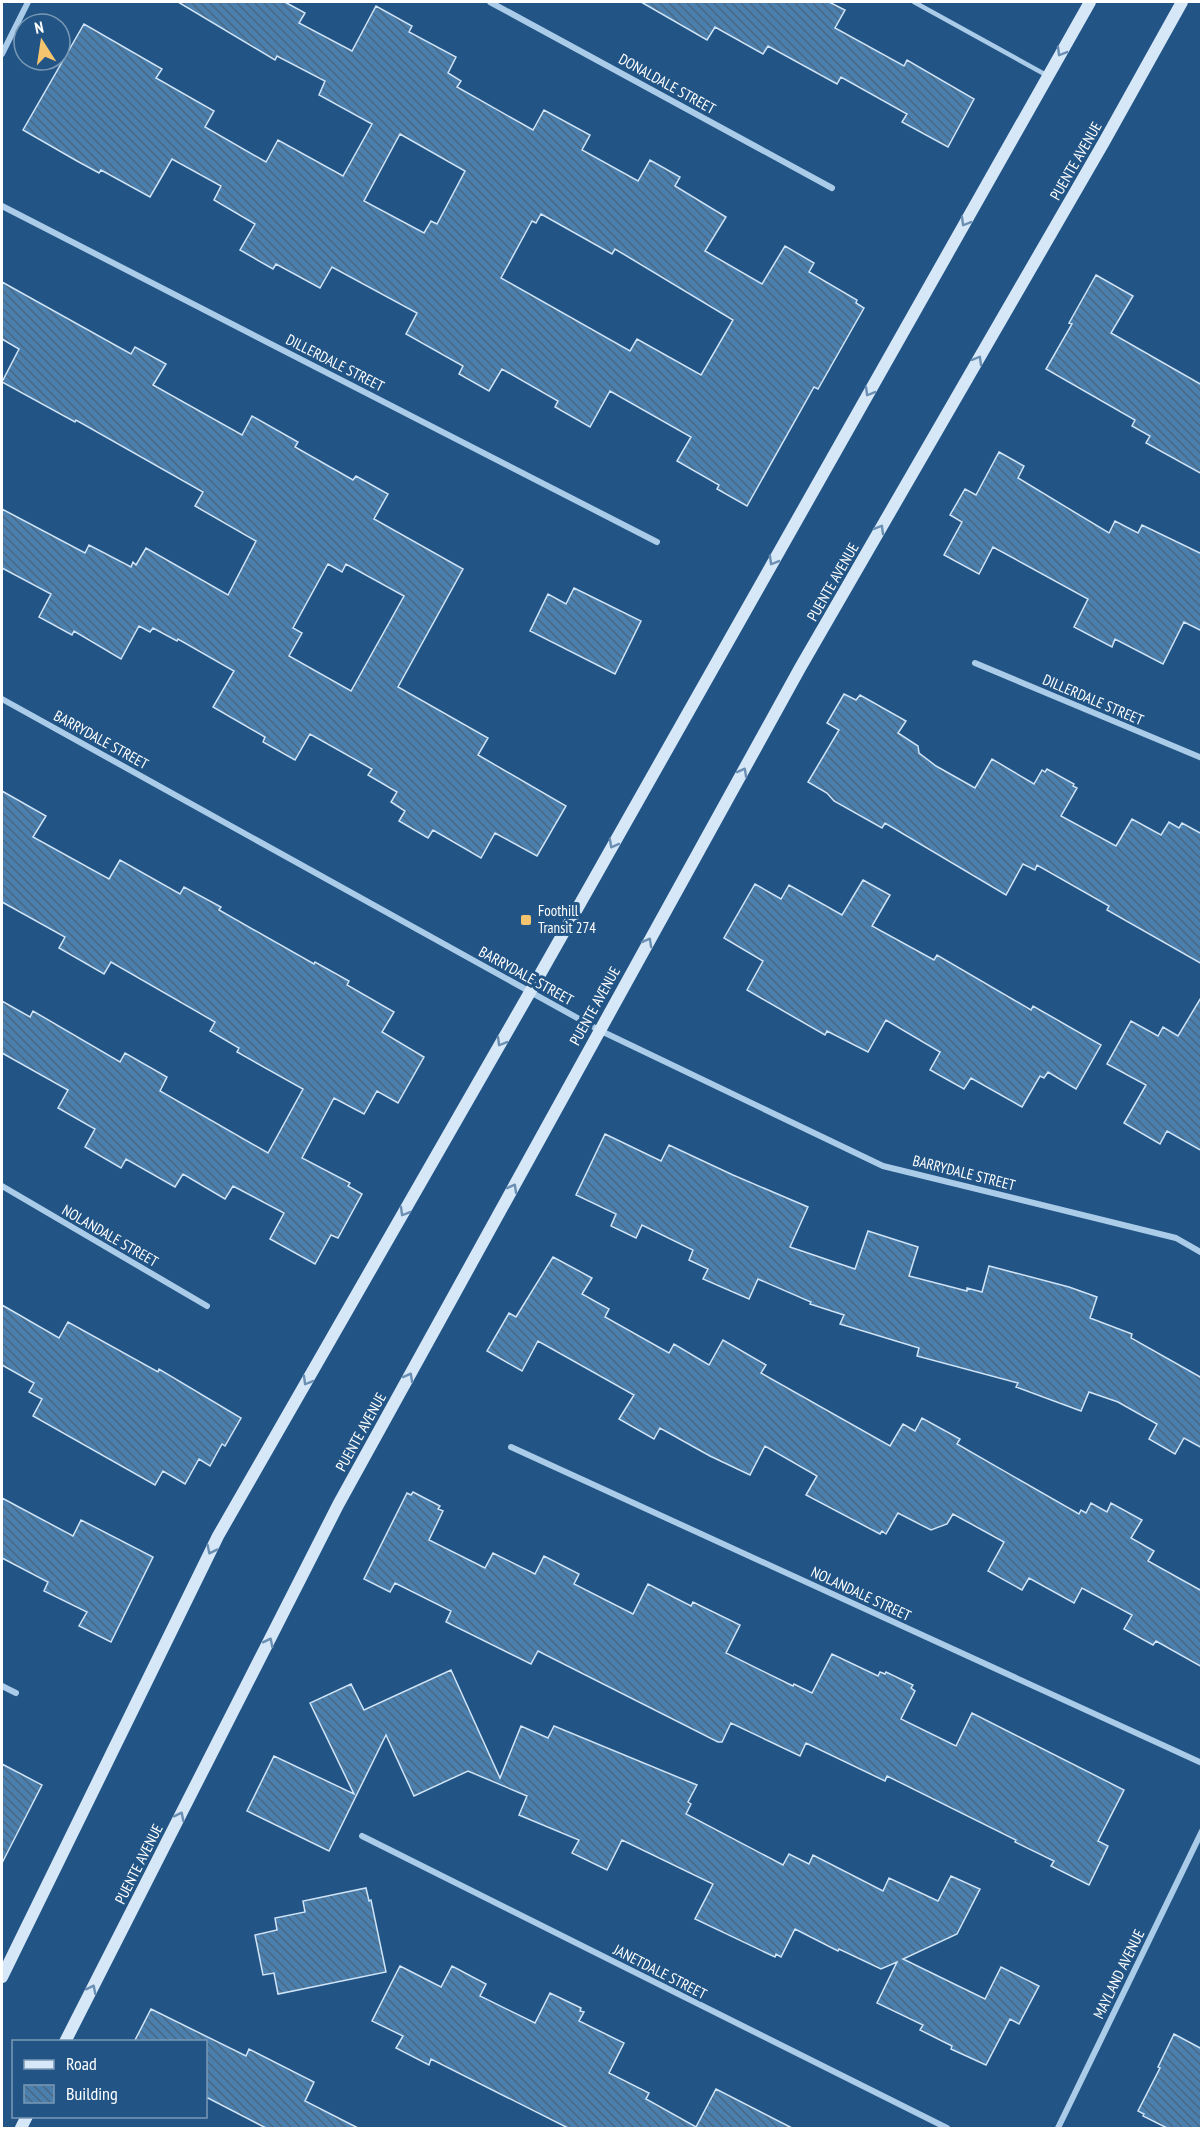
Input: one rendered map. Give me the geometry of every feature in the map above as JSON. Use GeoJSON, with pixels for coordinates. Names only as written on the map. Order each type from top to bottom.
{"type":"FeatureCollection","features":[{"type":"Feature","properties":{"kind":"main road"},"geometry":{"type":"LineString","coordinates":[[2,1977],[218,1536],[530,992],[1090,2]]}},
{"type":"Feature","properties":{"kind":"main road","name":"PUENTE AVENUE"},"geometry":{"type":"LineString","coordinates":[[66,2040],[338,1505],[800,668],[1104,142],[1182,2]]}},
{"type":"Feature","properties":{"kind":"street"},"geometry":{"type":"LineString","coordinates":[[2,54],[28,2]]}},
{"type":"Feature","properties":{"kind":"street","name":"DONALDALE STREET"},"geometry":{"type":"LineString","coordinates":[[490,2],[832,188]]}},
{"type":"Feature","properties":{"kind":"street","name":"DILLERDALE STREET"},"geometry":{"type":"LineString","coordinates":[[2,206],[657,542]]}},
{"type":"Feature","properties":{"kind":"street","name":"DILLERDALE STREET"},"geometry":{"type":"LineString","coordinates":[[975,663],[1202,758]]}},
{"type":"Feature","properties":{"kind":"street","name":"BARRYDALE STREET"},"geometry":{"type":"LineString","coordinates":[[2,699],[599,1030],[883,1166],[1176,1238],[1202,1253]]}},
{"type":"Feature","properties":{"kind":"street","name":"NOLANDALE STREET"},"geometry":{"type":"LineString","coordinates":[[2,1186],[207,1306]]}},
{"type":"Feature","properties":{"kind":"street","name":"NOLANDALE STREET"},"geometry":{"type":"LineString","coordinates":[[511,1447],[1202,1763]]}},
{"type":"Feature","properties":{"kind":"street"},"geometry":{"type":"LineString","coordinates":[[2,1686],[15,1693]]}},
{"type":"Feature","properties":{"kind":"street","name":"MAYLAND AVENUE"},"geometry":{"type":"LineString","coordinates":[[1058,2128],[1202,1831]]}},
{"type":"Feature","properties":{"kind":"street","name":"JANETDALE STREET"},"geometry":{"type":"LineString","coordinates":[[362,1836],[946,2128]]}},
{"type":"Feature","properties":{"kind":"lane"},"geometry":{"type":"LineString","coordinates":[[914,2],[1048,76]]}},
{"type":"Feature","properties":{"kind":"building"},"geometry":{"type":"Polygon","coordinates":[[[178,2],[285,2],[305,13],[299,23],[352,51],[376,6],[412,26],[409,32],[456,57],[448,73],[461,81],[457,87],[533,130],[544,110],[590,135],[582,150],[638,181],[650,160],[680,177],[675,186],[726,217],[705,251],[762,284],[785,246],[814,263],[809,272],[857,300],[856,303],[864,308],[818,389],[814,387],[747,506],[717,489],[719,485],[677,461],[691,437],[610,391],[590,427],[555,407],[558,401],[502,369],[489,391],[459,374],[463,366],[406,334],[417,313],[332,267],[320,288],[276,264],[273,269],[240,250],[255,224],[214,200],[221,186],[172,159],[150,197],[101,170],[99,173],[23,130],[56,72],[72,72],[72,45],[84,24],[162,69],[156,78],[214,111],[205,127],[266,162],[278,140],[343,176],[372,124],[319,95],[325,81],[277,56],[275,60],[178,2]],[[400,134],[364,201],[424,233],[431,221],[437,224],[465,171],[400,134]],[[541,214],[536,223],[532,221],[501,278],[630,351],[637,339],[701,375],[733,320],[615,249],[612,254],[541,214]]]}},
{"type":"Feature","properties":{"kind":"building"},"geometry":{"type":"Polygon","coordinates":[[[641,2],[829,2],[845,10],[835,28],[904,66],[907,60],[974,99],[948,147],[902,122],[907,114],[841,77],[837,84],[768,46],[763,54],[715,27],[707,40],[641,2]]]}},
{"type":"Feature","properties":{"kind":"building"},"geometry":{"type":"Polygon","coordinates":[[[1096,275],[1133,296],[1111,333],[1202,385],[1202,474],[1146,443],[1150,436],[1132,426],[1135,420],[1046,369],[1072,324],[1069,323],[1096,275]]]}},
{"type":"Feature","properties":{"kind":"building"},"geometry":{"type":"Polygon","coordinates":[[[2,282],[131,354],[135,347],[166,364],[153,385],[242,435],[252,416],[298,442],[295,447],[353,480],[356,476],[388,494],[374,519],[463,569],[398,687],[488,738],[478,755],[566,806],[537,856],[495,833],[481,858],[433,830],[428,838],[399,821],[405,811],[391,802],[397,792],[368,775],[372,769],[310,734],[295,760],[263,742],[265,737],[213,707],[234,671],[178,639],[177,641],[153,628],[150,632],[139,626],[121,659],[74,631],[72,635],[39,617],[51,594],[2,568],[2,509],[85,553],[89,545],[131,567],[133,562],[136,565],[146,548],[228,595],[256,541],[195,506],[203,492],[76,420],[75,422],[2,382],[19,349],[2,339],[2,282]],[[328,564],[293,628],[302,633],[289,656],[351,691],[404,596],[346,564],[342,572],[328,564]]]}},
{"type":"Feature","properties":{"kind":"building"},"geometry":{"type":"Polygon","coordinates":[[[999,452],[1024,466],[1018,478],[1109,533],[1115,521],[1138,533],[1142,525],[1202,554],[1202,631],[1184,622],[1163,664],[1115,639],[1112,647],[1074,627],[1088,599],[993,547],[979,574],[944,555],[962,522],[950,515],[965,489],[976,495],[999,452]]]}},
{"type":"Feature","properties":{"kind":"building"},"geometry":{"type":"Polygon","coordinates":[[[574,588],[641,621],[615,674],[530,631],[548,594],[566,604],[574,588]]]}},
{"type":"Feature","properties":{"kind":"building"},"geometry":{"type":"Polygon","coordinates":[[[844,694],[856,700],[860,695],[906,721],[898,733],[918,746],[919,753],[936,766],[975,788],[992,759],[1034,784],[1042,770],[1045,772],[1047,769],[1074,784],[1073,786],[1077,788],[1061,816],[1116,846],[1132,819],[1161,835],[1169,822],[1179,828],[1182,823],[1202,834],[1202,964],[1107,910],[1109,906],[1037,865],[1035,870],[1023,864],[1006,895],[885,823],[882,828],[834,801],[827,793],[808,782],[839,730],[827,723],[844,694]]]}},
{"type":"Feature","properties":{"kind":"building"},"geometry":{"type":"Polygon","coordinates":[[[2,791],[46,816],[33,837],[109,879],[120,860],[180,894],[184,887],[221,907],[219,910],[314,964],[315,962],[349,981],[347,985],[394,1012],[382,1032],[424,1057],[398,1103],[377,1091],[364,1114],[334,1098],[302,1158],[350,1183],[348,1186],[362,1194],[338,1238],[331,1235],[315,1264],[270,1239],[284,1213],[233,1186],[225,1199],[183,1174],[175,1187],[126,1159],[121,1168],[85,1147],[95,1129],[58,1108],[68,1090],[2,1053],[2,1001],[30,1017],[33,1011],[120,1062],[125,1053],[167,1077],[160,1091],[268,1153],[303,1089],[237,1052],[239,1048],[210,1031],[215,1022],[111,962],[104,974],[59,948],[65,937],[2,902],[2,791]]]}},
{"type":"Feature","properties":{"kind":"building"},"geometry":{"type":"Polygon","coordinates":[[[863,880],[890,895],[872,926],[934,960],[937,955],[1031,1010],[1033,1006],[1101,1045],[1076,1089],[1048,1072],[1044,1078],[1040,1076],[1022,1107],[971,1078],[964,1089],[930,1070],[940,1052],[886,1020],[868,1052],[827,1031],[825,1035],[747,990],[763,961],[724,938],[755,884],[781,899],[789,885],[842,915],[863,880]]]}},
{"type":"Feature","properties":{"kind":"building"},"geometry":{"type":"Polygon","coordinates":[[[1202,996],[1202,1151],[1167,1131],[1160,1144],[1124,1123],[1146,1085],[1107,1064],[1131,1021],[1158,1036],[1163,1027],[1178,1036],[1202,996]]]}},
{"type":"Feature","properties":{"kind":"building"},"geometry":{"type":"Polygon","coordinates":[[[605,1134],[661,1161],[669,1145],[808,1207],[790,1247],[855,1269],[868,1231],[918,1247],[909,1276],[967,1291],[967,1288],[982,1292],[989,1266],[1069,1287],[1097,1297],[1090,1318],[1132,1334],[1131,1338],[1202,1378],[1202,1448],[1184,1438],[1175,1454],[1149,1439],[1157,1424],[1118,1402],[1089,1392],[1081,1411],[1016,1387],[1018,1383],[917,1356],[919,1348],[840,1324],[844,1315],[810,1304],[811,1302],[758,1279],[749,1299],[703,1279],[708,1269],[689,1260],[693,1250],[642,1225],[636,1238],[611,1226],[616,1214],[576,1195],[605,1134]]]}},
{"type":"Feature","properties":{"kind":"building"},"geometry":{"type":"Polygon","coordinates":[[[553,1257],[592,1278],[582,1294],[609,1309],[605,1317],[669,1353],[674,1344],[709,1365],[723,1340],[766,1365],[761,1373],[890,1446],[903,1424],[915,1431],[922,1418],[960,1439],[957,1444],[1079,1514],[1081,1510],[1086,1513],[1091,1503],[1107,1512],[1111,1503],[1142,1520],[1131,1538],[1154,1551],[1148,1561],[1202,1591],[1202,1667],[1156,1641],[1153,1645],[1124,1629],[1132,1615],[1082,1588],[1074,1603],[1029,1578],[1022,1590],[988,1571],[1004,1542],[953,1514],[947,1524],[931,1530],[898,1513],[886,1534],[882,1531],[880,1534],[806,1495],[817,1476],[765,1446],[750,1475],[660,1428],[654,1439],[619,1419],[634,1395],[538,1341],[522,1371],[487,1351],[509,1313],[516,1317],[553,1257]]]}},
{"type":"Feature","properties":{"kind":"building"},"geometry":{"type":"Polygon","coordinates":[[[2,1305],[59,1338],[68,1322],[158,1372],[159,1369],[241,1418],[225,1446],[222,1444],[210,1466],[199,1459],[185,1484],[163,1471],[155,1485],[33,1416],[42,1399],[29,1392],[34,1383],[2,1365],[2,1305]]]}},
{"type":"Feature","properties":{"kind":"building"},"geometry":{"type":"Polygon","coordinates":[[[413,1492],[440,1506],[438,1509],[443,1511],[429,1540],[485,1568],[493,1553],[535,1574],[544,1556],[579,1574],[574,1584],[633,1614],[648,1584],[691,1606],[693,1602],[740,1625],[726,1653],[793,1686],[794,1684],[812,1693],[832,1654],[878,1676],[880,1672],[885,1674],[886,1672],[913,1685],[911,1688],[915,1691],[901,1719],[956,1746],[972,1713],[1124,1790],[1098,1841],[1108,1846],[1089,1885],[1051,1866],[1054,1861],[1015,1842],[1016,1840],[887,1776],[885,1781],[806,1743],[800,1756],[731,1723],[722,1742],[718,1742],[538,1651],[531,1664],[446,1622],[451,1611],[395,1583],[390,1592],[364,1579],[407,1493],[411,1495],[413,1492]]]}},
{"type":"Feature","properties":{"kind":"building"},"geometry":{"type":"Polygon","coordinates":[[[2,1498],[73,1536],[81,1520],[153,1557],[111,1642],[79,1626],[87,1612],[44,1591],[48,1582],[2,1558],[2,1498]]]}},
{"type":"Feature","properties":{"kind":"building"},"geometry":{"type":"Polygon","coordinates":[[[451,1670],[500,1778],[521,1726],[548,1738],[554,1726],[697,1785],[688,1802],[691,1804],[686,1814],[783,1865],[789,1854],[809,1864],[813,1855],[883,1891],[889,1878],[938,1901],[951,1876],[980,1889],[957,1934],[903,1959],[985,1999],[1001,1967],[1039,1986],[1019,2024],[1010,2019],[986,2065],[951,2049],[952,2046],[920,2030],[923,2025],[877,2003],[897,1962],[881,1969],[839,1949],[838,1951],[795,1929],[781,1957],[776,1954],[775,1957],[695,1919],[713,1884],[622,1840],[607,1870],[572,1853],[579,1840],[519,1815],[527,1796],[468,1771],[414,1796],[386,1735],[329,1851],[247,1811],[274,1756],[354,1794],[310,1703],[351,1684],[364,1710],[451,1670]]]}},
{"type":"Feature","properties":{"kind":"building"},"geometry":{"type":"Polygon","coordinates":[[[2,1764],[42,1785],[2,1863],[2,1764]]]}},
{"type":"Feature","properties":{"kind":"building"},"geometry":{"type":"Polygon","coordinates":[[[366,1888],[369,1901],[371,1900],[386,1972],[278,1994],[274,1973],[263,1975],[255,1935],[277,1930],[275,1918],[305,1912],[303,1901],[366,1888]]]}},
{"type":"Feature","properties":{"kind":"building"},"geometry":{"type":"Polygon","coordinates":[[[400,1966],[441,1987],[452,1966],[486,1984],[480,1996],[535,2023],[550,1993],[581,2008],[580,2011],[584,2012],[579,2021],[624,2043],[609,2073],[649,2093],[646,2099],[696,2127],[716,2089],[792,2128],[568,2128],[431,2059],[429,2065],[396,2048],[403,2036],[372,2021],[400,1966]]]}},
{"type":"Feature","properties":{"kind":"building"},"geometry":{"type":"Polygon","coordinates":[[[151,2009],[246,2056],[249,2049],[314,2082],[305,2101],[358,2128],[266,2128],[207,2098],[207,2040],[135,2040],[151,2009]]]}},
{"type":"Feature","properties":{"kind":"building"},"geometry":{"type":"Polygon","coordinates":[[[1174,2034],[1202,2049],[1202,2128],[1167,2128],[1138,2111],[1174,2034]]]}},
{"type":"Feature","properties":{"kind":"place","name":"Foothill Transit 274"},"geometry":{"type":"Point","coordinates":[526,920]}}]}
